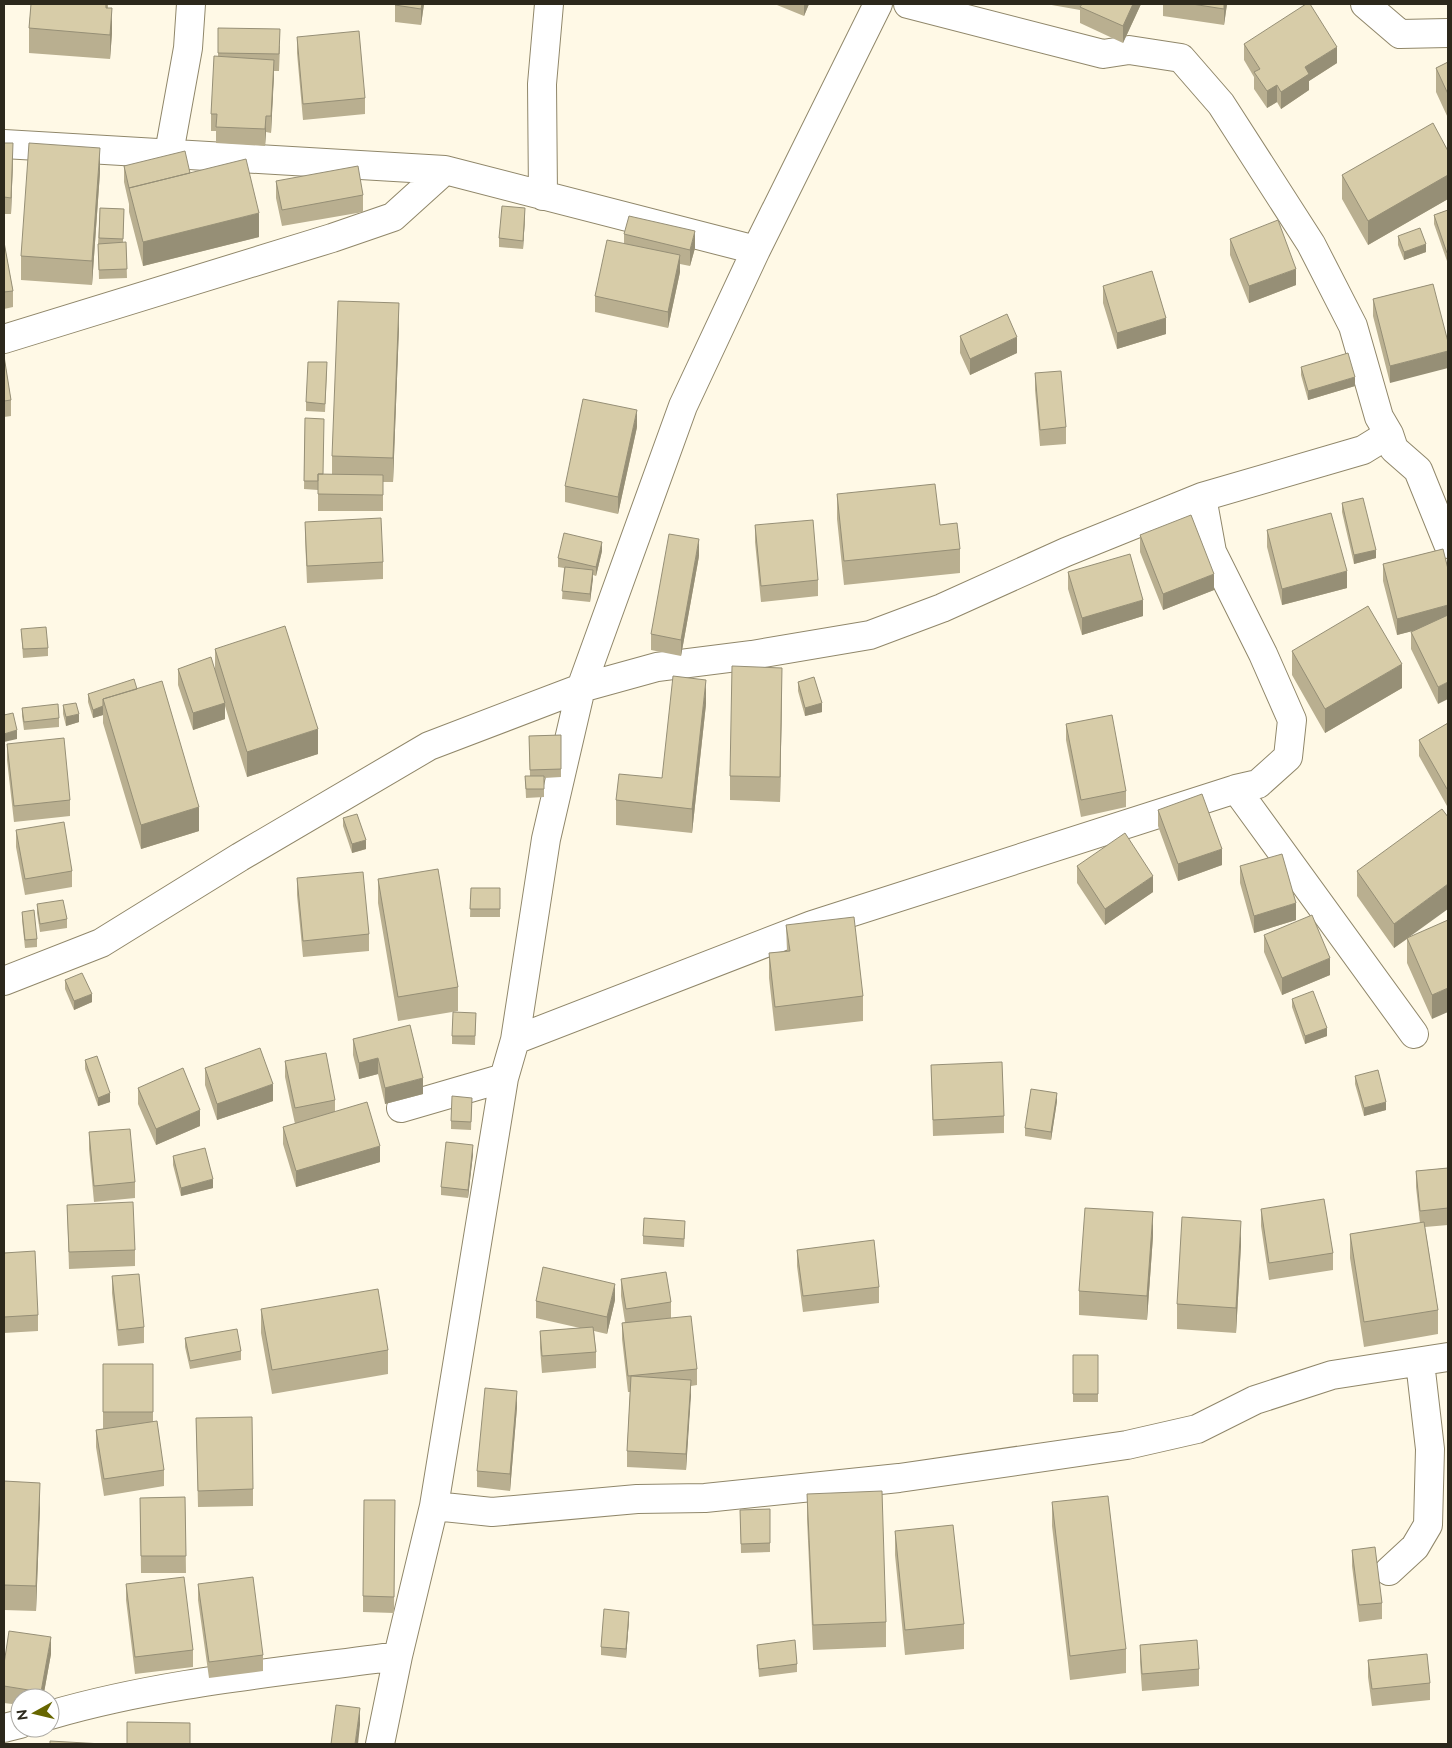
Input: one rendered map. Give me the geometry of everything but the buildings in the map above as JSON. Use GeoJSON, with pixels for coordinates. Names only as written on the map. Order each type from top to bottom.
{"type":"FeatureCollection","features":[{"type":"Feature","properties":{"kind":"street"},"geometry":{"type":"LineString","coordinates":[[169,153],[188,48],[191,4]]}},
{"type":"Feature","properties":{"kind":"street"},"geometry":{"type":"LineString","coordinates":[[543,196],[542,84],[549,4]]}},
{"type":"Feature","properties":{"kind":"street"},"geometry":{"type":"LineString","coordinates":[[380,1744],[398,1656],[434,1506],[504,1078],[515,1040],[546,839],[582,688],[683,406],[756,250],[878,4]]}},
{"type":"Feature","properties":{"kind":"street"},"geometry":{"type":"LineString","coordinates":[[908,4],[1103,54],[1129,50],[1181,58],[1221,104],[1311,244],[1353,326],[1379,417],[1389,434],[1394,449],[1418,470],[1448,544]]}},
{"type":"Feature","properties":{"kind":"street"},"geometry":{"type":"LineString","coordinates":[[1365,4],[1400,34],[1448,33]]}},
{"type":"Feature","properties":{"kind":"street"},"geometry":{"type":"LineString","coordinates":[[4,144],[445,170],[756,250]]}},
{"type":"Feature","properties":{"kind":"street"},"geometry":{"type":"LineString","coordinates":[[4,339],[393,217],[445,170]]}},
{"type":"Feature","properties":{"kind":"street"},"geometry":{"type":"LineString","coordinates":[[4,981],[101,943],[240,857],[430,746],[582,688],[657,667],[752,655],[870,635],[942,608],[1066,552],[1202,497],[1362,450],[1389,434]]}},
{"type":"Feature","properties":{"kind":"street"},"geometry":{"type":"LineString","coordinates":[[515,1040],[812,925],[1236,789],[1258,784],[1288,757],[1292,720],[1263,654],[1212,552],[1202,497]]}},
{"type":"Feature","properties":{"kind":"street"},"geometry":{"type":"LineString","coordinates":[[1236,789],[1414,1034]]}},
{"type":"Feature","properties":{"kind":"street"},"geometry":{"type":"LineString","coordinates":[[401,1108],[504,1078]]}},
{"type":"Feature","properties":{"kind":"street"},"geometry":{"type":"LineString","coordinates":[[434,1506],[492,1512],[637,1499],[705,1498],[899,1478],[1127,1444],[1197,1429],[1255,1400],[1332,1375],[1448,1357]]}},
{"type":"Feature","properties":{"kind":"street"},"geometry":{"type":"LineString","coordinates":[[1389,1571],[1415,1547],[1428,1524],[1430,1449],[1420,1362]]}},
{"type":"Feature","properties":{"kind":"street"},"geometry":{"type":"LineString","coordinates":[[60,1712],[182,1686],[398,1656]]}}]}
